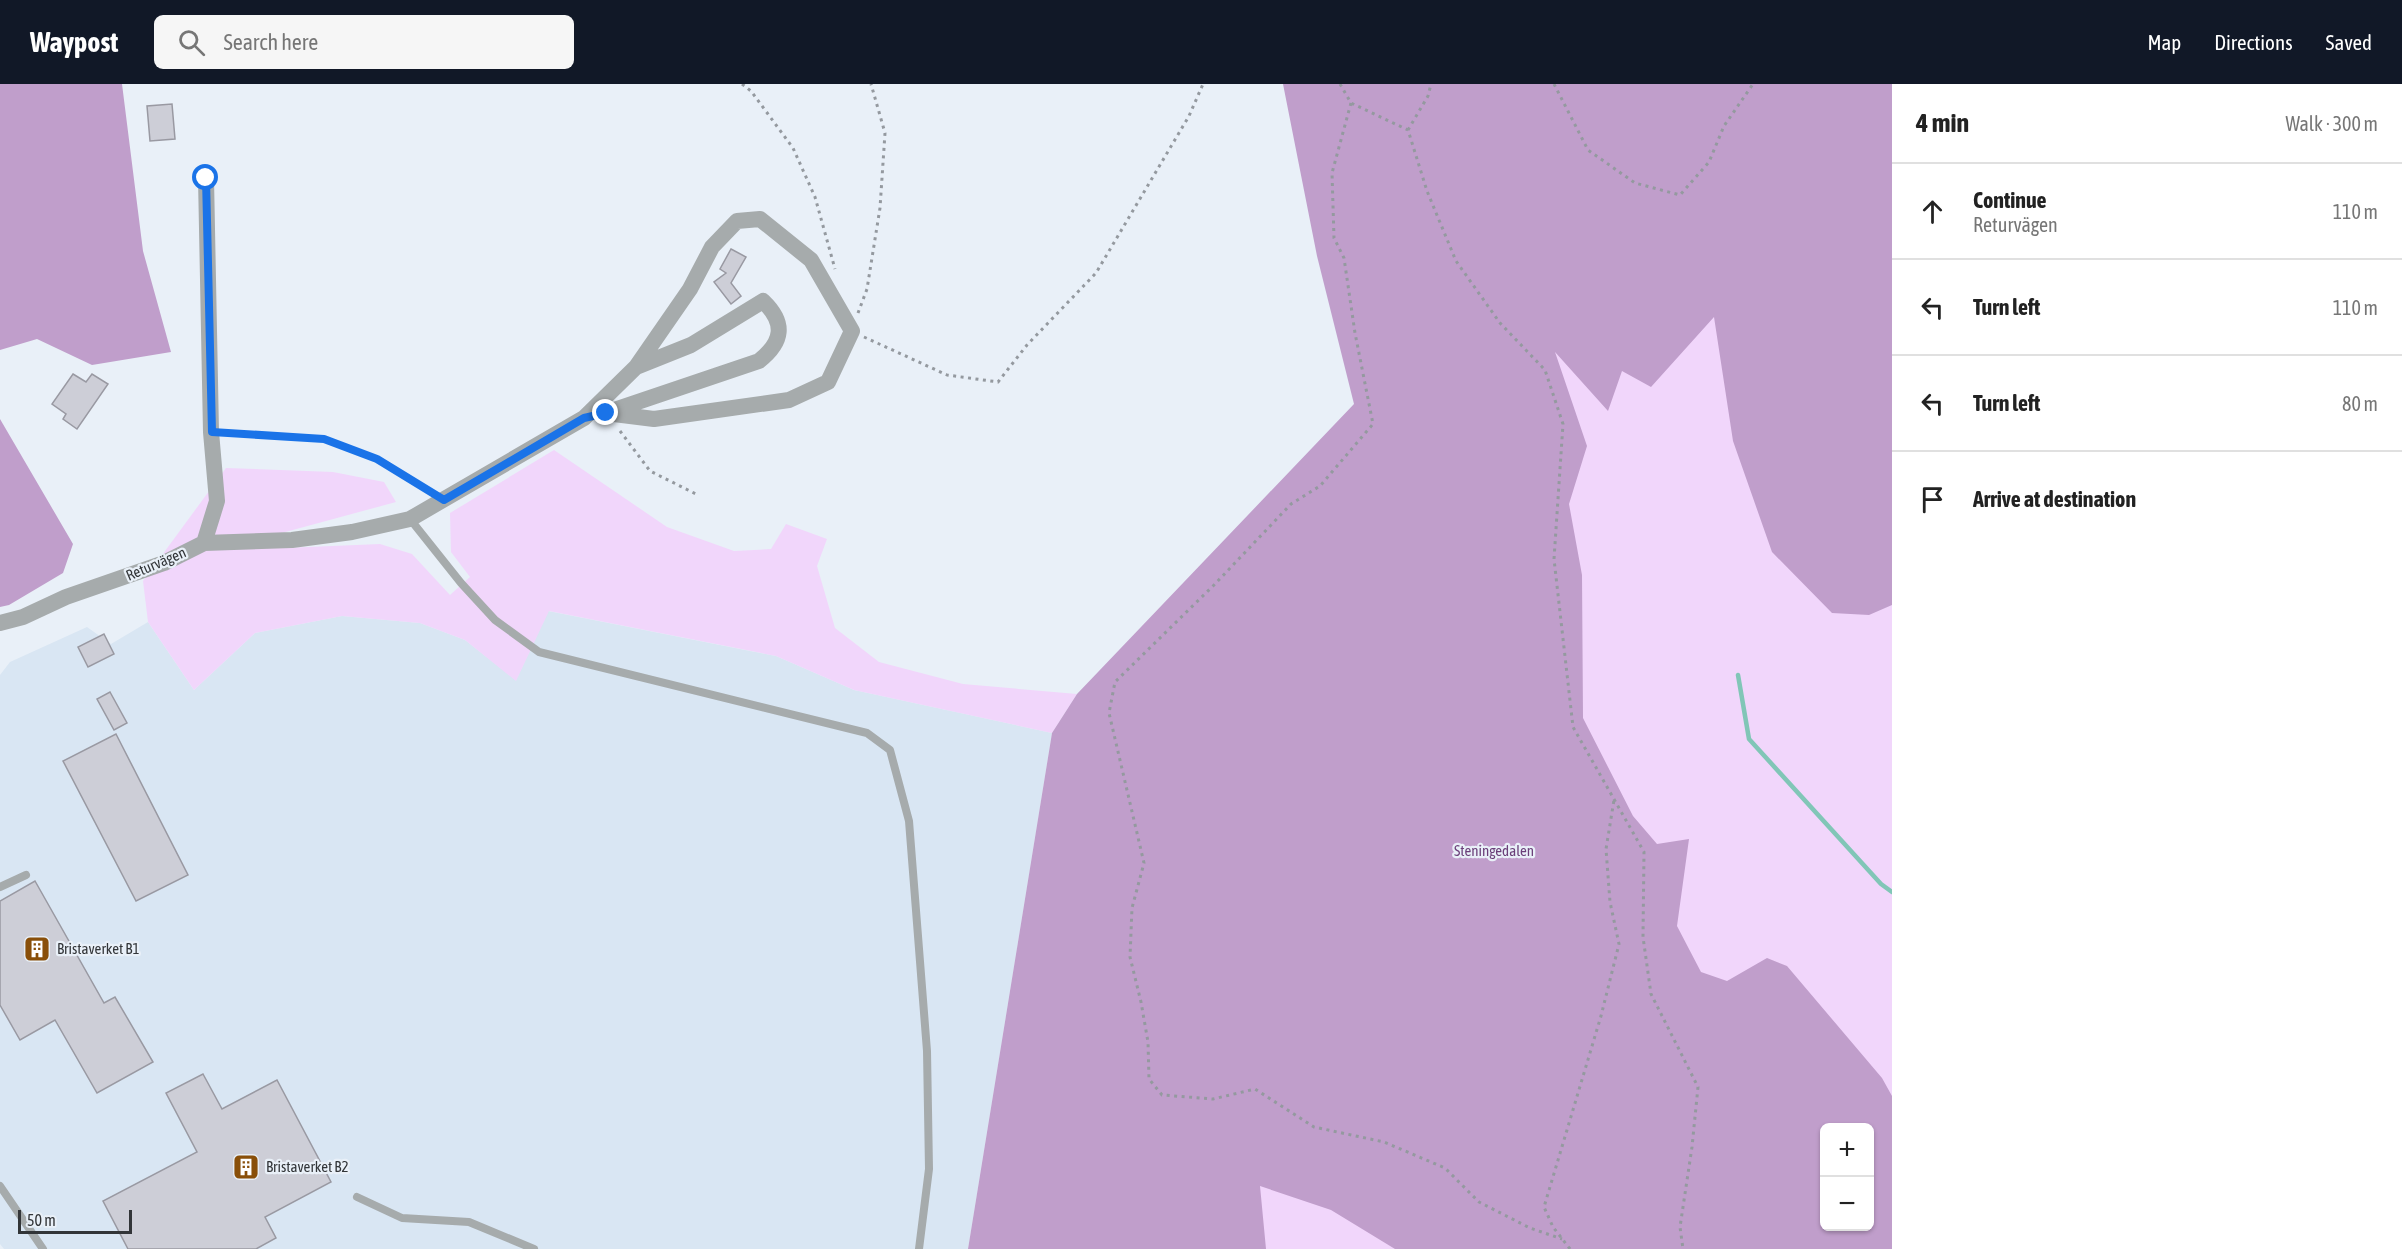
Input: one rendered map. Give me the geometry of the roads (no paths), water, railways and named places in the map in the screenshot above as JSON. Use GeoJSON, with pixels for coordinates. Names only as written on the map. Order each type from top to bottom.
{"type":"FeatureCollection","features":[{"type":"Feature","properties":{"kind":"street","name":"Returvägen"},"geometry":{"type":"LineString","coordinates":[[0,623],[23,617],[66,597],[164,563],[204,543],[217,501],[212,432],[206,178]]}},
{"type":"Feature","properties":{"kind":"street"},"geometry":{"type":"LineString","coordinates":[[204,543],[292,540],[352,532],[410,519],[584,418],[636,367],[690,289],[711,247],[737,221],[760,219],[811,260],[852,331],[828,382],[789,400],[654,420],[606,413]]}},
{"type":"Feature","properties":{"kind":"street"},"geometry":{"type":"LineString","coordinates":[[584,418],[606,413],[759,361],[773,350],[779,338],[775,312],[763,301],[691,345],[636,367]]}},
{"type":"Feature","properties":{"kind":"lane"},"geometry":{"type":"LineString","coordinates":[[410,519],[461,583],[495,620],[539,652],[867,734],[890,750],[909,821],[927,1051],[929,1169],[919,1249]]}},
{"type":"Feature","properties":{"kind":"lane"},"geometry":{"type":"LineString","coordinates":[[0,887],[26,875]]}},
{"type":"Feature","properties":{"kind":"lane"},"geometry":{"type":"LineString","coordinates":[[0,1186],[43,1249]]}},
{"type":"Feature","properties":{"kind":"lane"},"geometry":{"type":"LineString","coordinates":[[357,1197],[402,1218],[469,1222],[534,1249]]}},
{"type":"Feature","properties":{"kind":"waterway"},"geometry":{"type":"LineString","coordinates":[[1738,675],[1749,739],[1881,884],[1892,892]]}},
{"type":"Feature","properties":{"kind":"place","name":"Bristaverket B1"},"geometry":{"type":"Point","coordinates":[37,949]}},
{"type":"Feature","properties":{"kind":"place","name":"Bristaverket B2"},"geometry":{"type":"Point","coordinates":[246,1167]}},
{"type":"Feature","properties":{"kind":"park label","name":"Steningedalen"},"geometry":{"type":"Point","coordinates":[1494,851]}}]}
